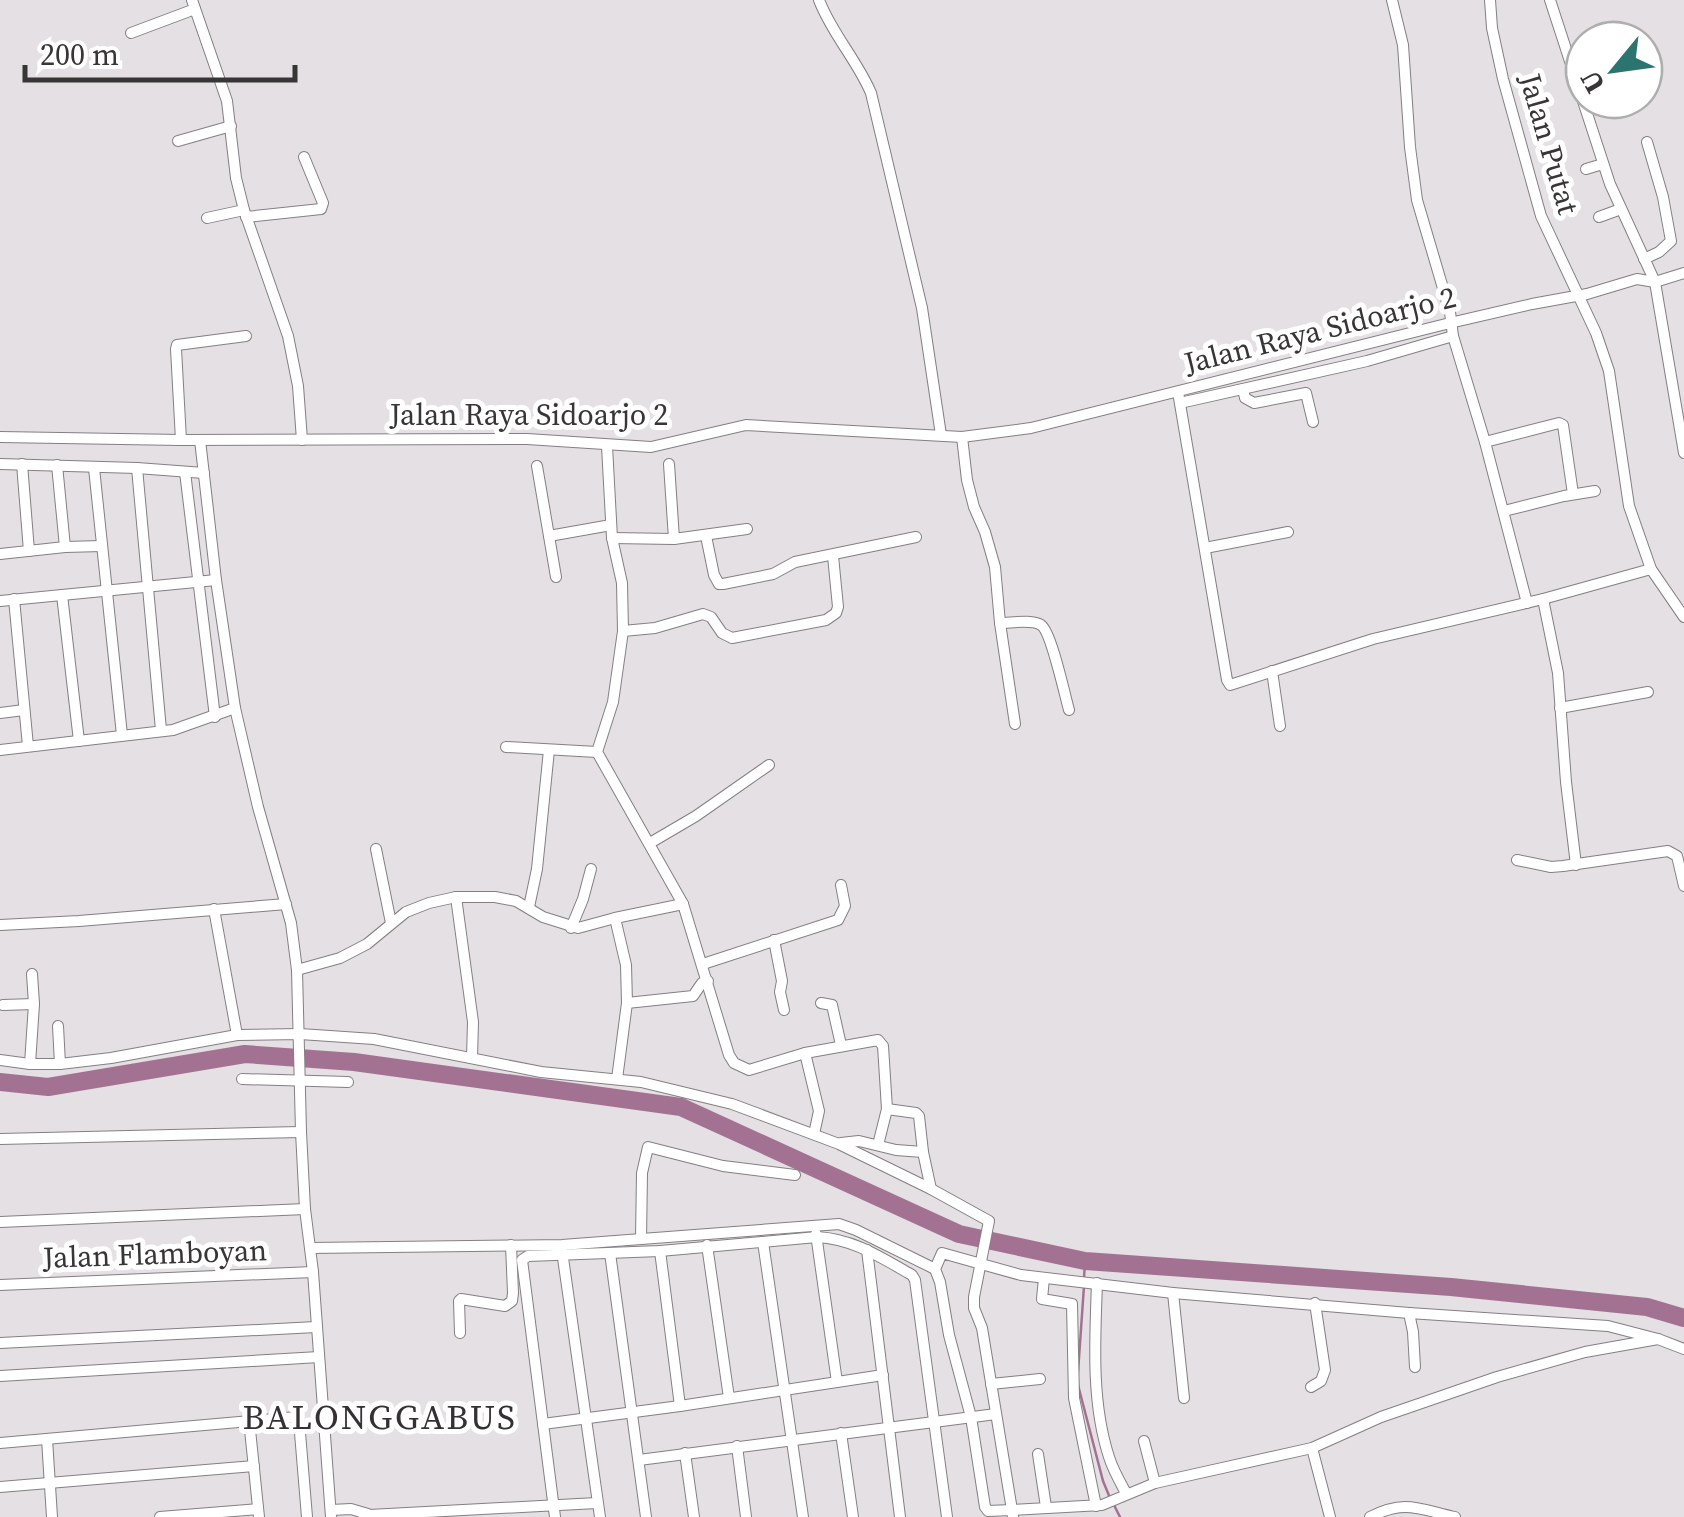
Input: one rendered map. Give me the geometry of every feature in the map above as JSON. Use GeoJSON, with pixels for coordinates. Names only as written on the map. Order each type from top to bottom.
{"type":"FeatureCollection","features":[{"type":"Feature","properties":{"kind":"street"},"geometry":{"type":"LineString","coordinates":[[820,0],[826,18],[862,73],[874,103],[922,308],[941,435]]}},
{"type":"Feature","properties":{"kind":"street"},"geometry":{"type":"LineString","coordinates":[[1392,0],[1402,45],[1417,200],[1527,602]]}},
{"type":"Feature","properties":{"kind":"street","name":"Jalan Putat"},"geometry":{"type":"LineString","coordinates":[[1490,0],[1503,79],[1541,216],[1588,294],[1609,371],[1630,506],[1650,570],[1684,617]]}},
{"type":"Feature","properties":{"kind":"street"},"geometry":{"type":"LineString","coordinates":[[1550,0],[1609,213],[1644,259],[1655,282],[1684,453]]}},
{"type":"Feature","properties":{"kind":"street"},"geometry":{"type":"LineString","coordinates":[[131,33],[193,4],[221,84],[245,214],[288,336],[298,386],[302,440]]}},
{"type":"Feature","properties":{"kind":"street"},"geometry":{"type":"LineString","coordinates":[[178,141],[231,126]]}},
{"type":"Feature","properties":{"kind":"street"},"geometry":{"type":"LineString","coordinates":[[1644,259],[1671,241],[1647,142]]}},
{"type":"Feature","properties":{"kind":"street"},"geometry":{"type":"LineString","coordinates":[[206,218],[321,209],[323,203],[304,157]]}},
{"type":"Feature","properties":{"kind":"street","name":"Jalan Raya Sidoarjo 2"},"geometry":{"type":"LineString","coordinates":[[0,438],[181,440],[200,447],[302,440],[527,439],[607,452],[651,447],[746,426],[941,435],[963,443],[1179,398],[1452,330],[1637,278],[1655,282],[1684,273]]}},
{"type":"Feature","properties":{"kind":"street"},"geometry":{"type":"LineString","coordinates":[[1452,330],[1367,361],[1244,389],[1179,398],[1228,683],[1236,684],[1373,639],[1650,570]]}},
{"type":"Feature","properties":{"kind":"street"},"geometry":{"type":"LineString","coordinates":[[181,440],[176,349],[246,336]]}},
{"type":"Feature","properties":{"kind":"street"},"geometry":{"type":"LineString","coordinates":[[1244,389],[1245,398],[1254,403],[1306,392],[1313,422]]}},
{"type":"Feature","properties":{"kind":"street"},"geometry":{"type":"LineString","coordinates":[[1486,442],[1561,424],[1566,428],[1572,494]]}},
{"type":"Feature","properties":{"kind":"street"},"geometry":{"type":"LineString","coordinates":[[963,443],[974,507],[996,567],[1015,724]]}},
{"type":"Feature","properties":{"kind":"street"},"geometry":{"type":"LineString","coordinates":[[200,447],[235,708],[286,904],[297,970],[300,1132],[331,1513],[366,1516],[554,1511],[597,1503]]}},
{"type":"Feature","properties":{"kind":"street"},"geometry":{"type":"LineString","coordinates":[[607,452],[612,538],[622,582],[623,631],[614,702],[597,752],[683,904],[734,1063],[748,1070],[841,1045],[873,1039],[882,1043],[888,1109],[878,1145]]}},
{"type":"Feature","properties":{"kind":"street"},"geometry":{"type":"LineString","coordinates":[[0,464],[204,473]]}},
{"type":"Feature","properties":{"kind":"street"},"geometry":{"type":"LineString","coordinates":[[22,464],[29,551]]}},
{"type":"Feature","properties":{"kind":"street"},"geometry":{"type":"LineString","coordinates":[[669,464],[674,540]]}},
{"type":"Feature","properties":{"kind":"street"},"geometry":{"type":"LineString","coordinates":[[57,465],[65,547]]}},
{"type":"Feature","properties":{"kind":"street"},"geometry":{"type":"LineString","coordinates":[[537,466],[556,578]]}},
{"type":"Feature","properties":{"kind":"street"},"geometry":{"type":"LineString","coordinates":[[94,468],[122,735]]}},
{"type":"Feature","properties":{"kind":"street"},"geometry":{"type":"LineString","coordinates":[[137,468],[161,730]]}},
{"type":"Feature","properties":{"kind":"street"},"geometry":{"type":"LineString","coordinates":[[185,472],[215,717]]}},
{"type":"Feature","properties":{"kind":"street"},"geometry":{"type":"LineString","coordinates":[[1504,511],[1595,491]]}},
{"type":"Feature","properties":{"kind":"street"},"geometry":{"type":"LineString","coordinates":[[548,536],[611,525]]}},
{"type":"Feature","properties":{"kind":"street"},"geometry":{"type":"LineString","coordinates":[[612,538],[674,540],[747,530]]}},
{"type":"Feature","properties":{"kind":"street"},"geometry":{"type":"LineString","coordinates":[[1205,548],[1288,532]]}},
{"type":"Feature","properties":{"kind":"street"},"geometry":{"type":"LineString","coordinates":[[706,536],[719,584],[774,574],[796,562],[916,538]]}},
{"type":"Feature","properties":{"kind":"street"},"geometry":{"type":"LineString","coordinates":[[0,554],[102,546]]}},
{"type":"Feature","properties":{"kind":"street"},"geometry":{"type":"LineString","coordinates":[[623,631],[655,628],[702,614],[712,617],[722,633],[732,638],[826,620],[838,607],[833,556]]}},
{"type":"Feature","properties":{"kind":"street"},"geometry":{"type":"LineString","coordinates":[[0,601],[216,580]]}},
{"type":"Feature","properties":{"kind":"street"},"geometry":{"type":"LineString","coordinates":[[62,594],[79,740]]}},
{"type":"Feature","properties":{"kind":"street"},"geometry":{"type":"LineString","coordinates":[[1544,599],[1558,672],[1576,865]]}},
{"type":"Feature","properties":{"kind":"street"},"geometry":{"type":"LineString","coordinates":[[14,600],[28,746]]}},
{"type":"Feature","properties":{"kind":"street"},"geometry":{"type":"LineString","coordinates":[[1000,623],[1037,624],[1044,628],[1068,710]]}},
{"type":"Feature","properties":{"kind":"street"},"geometry":{"type":"LineString","coordinates":[[1272,671],[1280,726]]}},
{"type":"Feature","properties":{"kind":"street"},"geometry":{"type":"LineString","coordinates":[[1560,708],[1648,692]]}},
{"type":"Feature","properties":{"kind":"street"},"geometry":{"type":"LineString","coordinates":[[0,750],[174,730],[235,708]]}},
{"type":"Feature","properties":{"kind":"street"},"geometry":{"type":"LineString","coordinates":[[0,713],[24,710]]}},
{"type":"Feature","properties":{"kind":"street"},"geometry":{"type":"LineString","coordinates":[[506,748],[597,752]]}},
{"type":"Feature","properties":{"kind":"street"},"geometry":{"type":"LineString","coordinates":[[528,907],[550,750]]}},
{"type":"Feature","properties":{"kind":"street"},"geometry":{"type":"LineString","coordinates":[[650,844],[769,766]]}},
{"type":"Feature","properties":{"kind":"street"},"geometry":{"type":"LineString","coordinates":[[376,850],[391,923]]}},
{"type":"Feature","properties":{"kind":"street"},"geometry":{"type":"LineString","coordinates":[[1517,860],[1551,866],[1576,865],[1668,851],[1677,856],[1684,886]]}},
{"type":"Feature","properties":{"kind":"street"},"geometry":{"type":"LineString","coordinates":[[574,928],[591,869]]}},
{"type":"Feature","properties":{"kind":"street"},"geometry":{"type":"LineString","coordinates":[[703,964],[838,920],[845,906],[841,885]]}},
{"type":"Feature","properties":{"kind":"street"},"geometry":{"type":"LineString","coordinates":[[297,970],[340,958],[367,944],[406,912],[456,897],[516,901],[574,928],[683,904]]}},
{"type":"Feature","properties":{"kind":"street"},"geometry":{"type":"LineString","coordinates":[[456,897],[474,1022],[472,1058]]}},
{"type":"Feature","properties":{"kind":"street"},"geometry":{"type":"LineString","coordinates":[[0,924],[286,904]]}},
{"type":"Feature","properties":{"kind":"street"},"geometry":{"type":"LineString","coordinates":[[214,910],[237,1035]]}},
{"type":"Feature","properties":{"kind":"street"},"geometry":{"type":"LineString","coordinates":[[615,918],[626,966],[627,1003],[617,1079]]}},
{"type":"Feature","properties":{"kind":"street"},"geometry":{"type":"LineString","coordinates":[[774,940],[784,1010]]}},
{"type":"Feature","properties":{"kind":"street"},"geometry":{"type":"LineString","coordinates":[[30,1064],[32,974]]}},
{"type":"Feature","properties":{"kind":"street"},"geometry":{"type":"LineString","coordinates":[[627,1003],[693,996],[708,981]]}},
{"type":"Feature","properties":{"kind":"street"},"geometry":{"type":"LineString","coordinates":[[822,1003],[832,1005],[841,1045]]}},
{"type":"Feature","properties":{"kind":"street"},"geometry":{"type":"LineString","coordinates":[[3,1004],[34,1004]]}},
{"type":"Feature","properties":{"kind":"street"},"geometry":{"type":"LineString","coordinates":[[58,1026],[60,1064]]}},
{"type":"Feature","properties":{"kind":"street"},"geometry":{"type":"LineString","coordinates":[[0,1060],[60,1064],[237,1035],[374,1040],[541,1072],[670,1088],[732,1104],[840,1144],[988,1220],[974,1303],[982,1328],[1012,1513]]}},
{"type":"Feature","properties":{"kind":"street"},"geometry":{"type":"LineString","coordinates":[[805,1053],[819,1112],[814,1134]]}},
{"type":"Feature","properties":{"kind":"street"},"geometry":{"type":"LineString","coordinates":[[242,1079],[348,1082]]}},
{"type":"Feature","properties":{"kind":"street"},"geometry":{"type":"LineString","coordinates":[[888,1109],[918,1114],[931,1188]]}},
{"type":"Feature","properties":{"kind":"street"},"geometry":{"type":"LineString","coordinates":[[0,1139],[300,1132]]}},
{"type":"Feature","properties":{"kind":"street"},"geometry":{"type":"LineString","coordinates":[[840,1144],[854,1140],[923,1152]]}},
{"type":"Feature","properties":{"kind":"street"},"geometry":{"type":"LineString","coordinates":[[642,1238],[642,1174],[648,1147],[723,1166],[794,1175]]}},
{"type":"Feature","properties":{"kind":"street"},"geometry":{"type":"LineString","coordinates":[[0,1222],[305,1209]]}},
{"type":"Feature","properties":{"kind":"street"},"geometry":{"type":"LineString","coordinates":[[310,1248],[511,1244],[610,1254],[762,1242],[846,1226],[935,1269]]}},
{"type":"Feature","properties":{"kind":"street"},"geometry":{"type":"LineString","coordinates":[[816,1232],[837,1382]]}},
{"type":"Feature","properties":{"kind":"street"},"geometry":{"type":"LineString","coordinates":[[554,1511],[522,1260],[642,1238],[816,1232],[866,1250],[912,1275],[946,1517]]}},
{"type":"Feature","properties":{"kind":"street"},"geometry":{"type":"LineString","coordinates":[[705,1234],[728,1398]]}},
{"type":"Feature","properties":{"kind":"street"},"geometry":{"type":"LineString","coordinates":[[762,1242],[803,1517]]}},
{"type":"Feature","properties":{"kind":"street"},"geometry":{"type":"LineString","coordinates":[[460,1333],[460,1298],[504,1306],[512,1301],[511,1244]]}},
{"type":"Feature","properties":{"kind":"street"},"geometry":{"type":"LineString","coordinates":[[562,1250],[600,1517]]}},
{"type":"Feature","properties":{"kind":"street"},"geometry":{"type":"LineString","coordinates":[[866,1250],[900,1517]]}},
{"type":"Feature","properties":{"kind":"street"},"geometry":{"type":"LineString","coordinates":[[660,1251],[680,1406]]}},
{"type":"Feature","properties":{"kind":"street"},"geometry":{"type":"LineString","coordinates":[[1658,1339],[1585,1352],[1496,1377],[1381,1417],[1312,1448],[1155,1483],[1101,1505],[1012,1513],[988,1511],[971,1417],[935,1269],[942,1253],[1044,1278],[1409,1313],[1608,1326],[1658,1339],[1684,1349]]}},
{"type":"Feature","properties":{"kind":"street"},"geometry":{"type":"LineString","coordinates":[[610,1254],[646,1517]]}},
{"type":"Feature","properties":{"kind":"street"},"geometry":{"type":"LineString","coordinates":[[912,1275],[917,1261]]}},
{"type":"Feature","properties":{"kind":"street","name":"Jalan Flamboyan"},"geometry":{"type":"LineString","coordinates":[[0,1285],[312,1272]]}},
{"type":"Feature","properties":{"kind":"street"},"geometry":{"type":"LineString","coordinates":[[1044,1278],[1042,1300],[1072,1304],[1074,1398],[1101,1505],[1110,1517]]}},
{"type":"Feature","properties":{"kind":"street"},"geometry":{"type":"LineString","coordinates":[[1095,1282],[1097,1395],[1109,1459],[1125,1494]]}},
{"type":"Feature","properties":{"kind":"street"},"geometry":{"type":"LineString","coordinates":[[1173,1292],[1184,1398]]}},
{"type":"Feature","properties":{"kind":"street"},"geometry":{"type":"LineString","coordinates":[[1311,1387],[1321,1381],[1325,1370],[1315,1304]]}},
{"type":"Feature","properties":{"kind":"street"},"geometry":{"type":"LineString","coordinates":[[1409,1313],[1415,1367]]}},
{"type":"Feature","properties":{"kind":"street"},"geometry":{"type":"LineString","coordinates":[[1413,1332],[1422,1326],[1426,1314]]}},
{"type":"Feature","properties":{"kind":"street"},"geometry":{"type":"LineString","coordinates":[[0,1343],[316,1327]]}},
{"type":"Feature","properties":{"kind":"street"},"geometry":{"type":"LineString","coordinates":[[0,1376],[319,1357]]}},
{"type":"Feature","properties":{"kind":"street"},"geometry":{"type":"LineString","coordinates":[[543,1424],[882,1375]]}},
{"type":"Feature","properties":{"kind":"street"},"geometry":{"type":"LineString","coordinates":[[991,1384],[1040,1379]]}},
{"type":"Feature","properties":{"kind":"street"},"geometry":{"type":"LineString","coordinates":[[638,1460],[996,1414]]}},
{"type":"Feature","properties":{"kind":"street"},"geometry":{"type":"LineString","coordinates":[[0,1443],[298,1418],[306,1517]]}},
{"type":"Feature","properties":{"kind":"street"},"geometry":{"type":"LineString","coordinates":[[160,1517],[258,1513],[249,1420]]}},
{"type":"Feature","properties":{"kind":"street"},"geometry":{"type":"LineString","coordinates":[[842,1433],[853,1517]]}},
{"type":"Feature","properties":{"kind":"street"},"geometry":{"type":"LineString","coordinates":[[47,1439],[52,1517]]}},
{"type":"Feature","properties":{"kind":"street"},"geometry":{"type":"LineString","coordinates":[[1144,1441],[1155,1483]]}},
{"type":"Feature","properties":{"kind":"street"},"geometry":{"type":"LineString","coordinates":[[737,1446],[746,1517]]}},
{"type":"Feature","properties":{"kind":"street"},"geometry":{"type":"LineString","coordinates":[[1312,1448],[1330,1517]]}},
{"type":"Feature","properties":{"kind":"street"},"geometry":{"type":"LineString","coordinates":[[686,1453],[694,1517]]}},
{"type":"Feature","properties":{"kind":"street"},"geometry":{"type":"LineString","coordinates":[[1038,1454],[1046,1507]]}},
{"type":"Feature","properties":{"kind":"street"},"geometry":{"type":"LineString","coordinates":[[0,1487],[254,1466]]}},
{"type":"Feature","properties":{"kind":"street"},"geometry":{"type":"LineString","coordinates":[[1370,1517],[1396,1506],[1455,1517]]}},
{"type":"Feature","properties":{"kind":"waterway"},"geometry":{"type":"LineString","coordinates":[[0,1082],[48,1087],[245,1054],[354,1062],[681,1107],[959,1234],[1085,1261],[1451,1287],[1647,1307],[1684,1318]]}},
{"type":"Feature","properties":{"kind":"waterway"},"geometry":{"type":"LineString","coordinates":[[1084,1278],[1085,1261]]}},
{"type":"Feature","properties":{"kind":"waterway"},"geometry":{"type":"LineString","coordinates":[[1078,1372],[1084,1286]]}},
{"type":"Feature","properties":{"kind":"waterway"},"geometry":{"type":"LineString","coordinates":[[1078,1385],[1110,1498]]}},
{"type":"Feature","properties":{"kind":"waterway"},"geometry":{"type":"LineString","coordinates":[[1114,1505],[1120,1517]]}},
{"type":"Feature","properties":{"kind":"district","name":"BALONGGABUS"},"geometry":{"type":"Point","coordinates":[380,1417]}}]}
